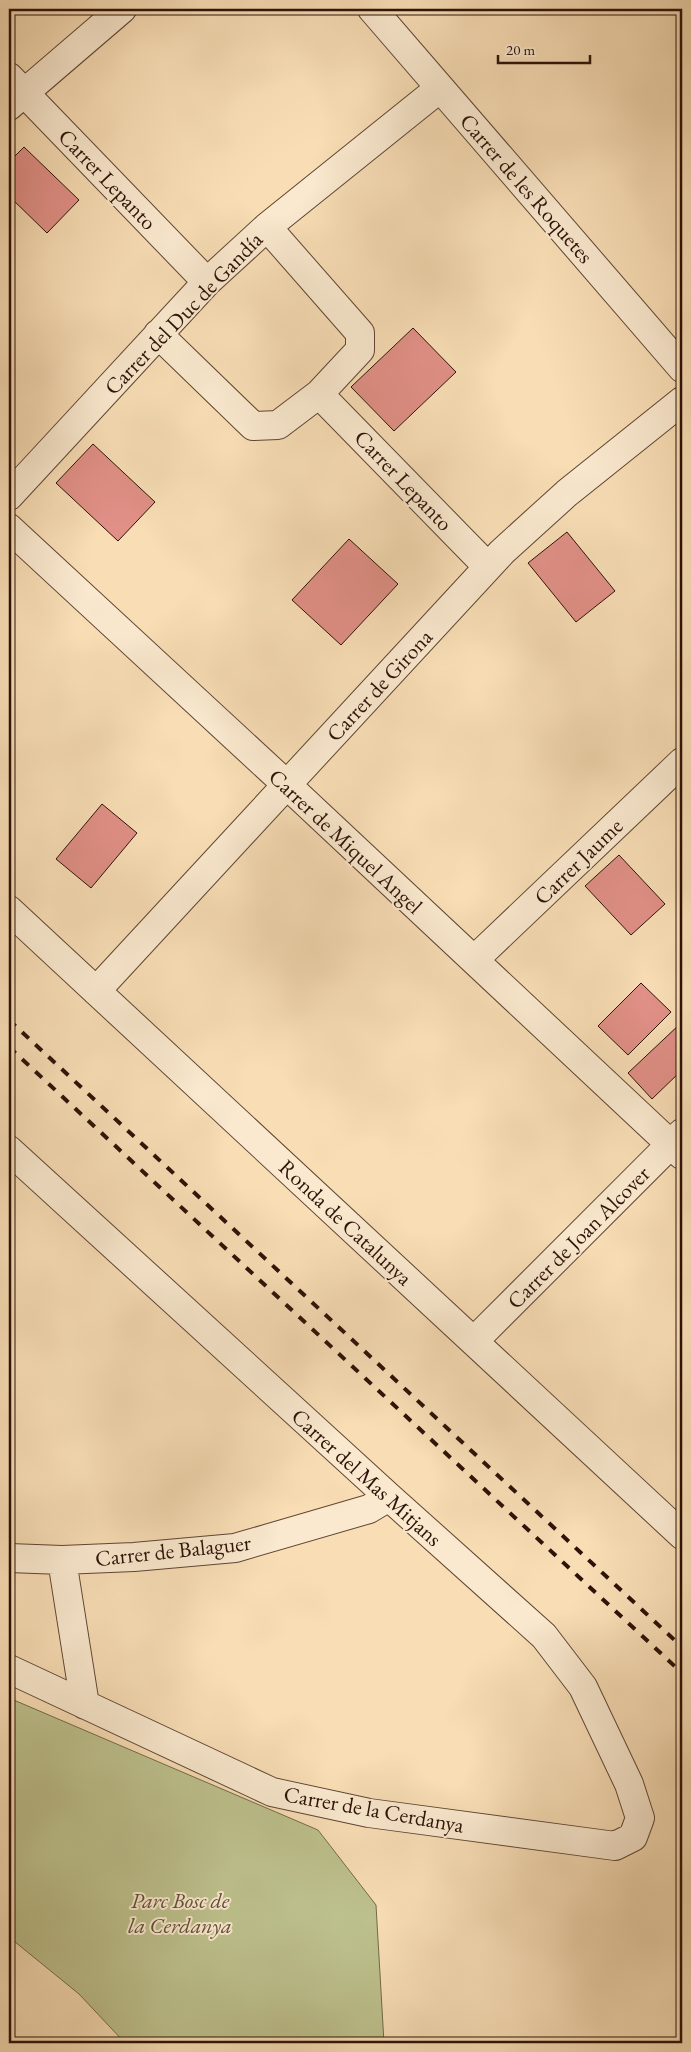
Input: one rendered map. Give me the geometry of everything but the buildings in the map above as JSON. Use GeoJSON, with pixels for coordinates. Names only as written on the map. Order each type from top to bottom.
{"type":"FeatureCollection","features":[{"type":"Feature","properties":{"kind":"street"},"geometry":{"type":"LineString","coordinates":[[14,92],[122,9]]}},
{"type":"Feature","properties":{"kind":"street","name":"Carrer de les Roquetes"},"geometry":{"type":"LineString","coordinates":[[372,9],[682,368]]}},
{"type":"Feature","properties":{"kind":"street","name":"Carrer del Duc de Gandía"},"geometry":{"type":"LineString","coordinates":[[9,496],[207,282],[266,227],[440,88]]}},
{"type":"Feature","properties":{"kind":"street","name":"Carrer Lepanto"},"geometry":{"type":"LineString","coordinates":[[14,92],[207,282]]}},
{"type":"Feature","properties":{"kind":"street"},"geometry":{"type":"LineString","coordinates":[[158,334],[253,426],[278,425],[320,394],[360,350],[360,333],[266,227]]}},
{"type":"Feature","properties":{"kind":"street","name":"Carrer Lepanto"},"geometry":{"type":"LineString","coordinates":[[320,394],[488,566]]}},
{"type":"Feature","properties":{"kind":"street","name":"Carrer de Girona"},"geometry":{"type":"LineString","coordinates":[[96,991],[488,566],[567,492],[682,401]]}},
{"type":"Feature","properties":{"kind":"street","name":"Carrer de Miquel Angel"},"geometry":{"type":"LineString","coordinates":[[9,528],[474,960],[678,1144]]}},
{"type":"Feature","properties":{"kind":"street","name":"Carrer Jaume"},"geometry":{"type":"LineString","coordinates":[[474,960],[682,762]]}},
{"type":"Feature","properties":{"kind":"street","name":"Ronda de Catalunya"},"geometry":{"type":"LineString","coordinates":[[9,910],[682,1535]]}},
{"type":"Feature","properties":{"kind":"street","name":"Carrer de Joan Alcover"},"geometry":{"type":"LineString","coordinates":[[474,1341],[678,1144]]}},
{"type":"Feature","properties":{"kind":"street","name":"Carrer del Mas Mitjans"},"geometry":{"type":"LineString","coordinates":[[12,1157],[544,1636],[583,1688],[628,1784],[640,1818],[633,1837],[616,1846]]}},
{"type":"Feature","properties":{"kind":"street","name":"Carrer de Balaguer"},"geometry":{"type":"LineString","coordinates":[[9,1558],[62,1560],[134,1557],[235,1548],[369,1509],[389,1497]]}},
{"type":"Feature","properties":{"kind":"street"},"geometry":{"type":"LineString","coordinates":[[62,1560],[85,1705]]}},
{"type":"Feature","properties":{"kind":"street","name":"Carrer de la Cerdanya"},"geometry":{"type":"LineString","coordinates":[[9,1669],[272,1792],[369,1813],[616,1846]]}},
{"type":"Feature","properties":{"kind":"green space","name":"Parc Bosc de la Cerdanya"},"geometry":{"type":"Polygon","coordinates":[[[9,1698],[318,1830],[376,1905],[384,2043],[125,2043],[79,1994],[9,1937],[9,1698]]]}},
{"type":"Feature","properties":{"kind":"railway"},"geometry":{"type":"LineString","coordinates":[[9,1020],[682,1647]]}},
{"type":"Feature","properties":{"kind":"railway"},"geometry":{"type":"LineString","coordinates":[[9,1047],[682,1673]]}}]}
